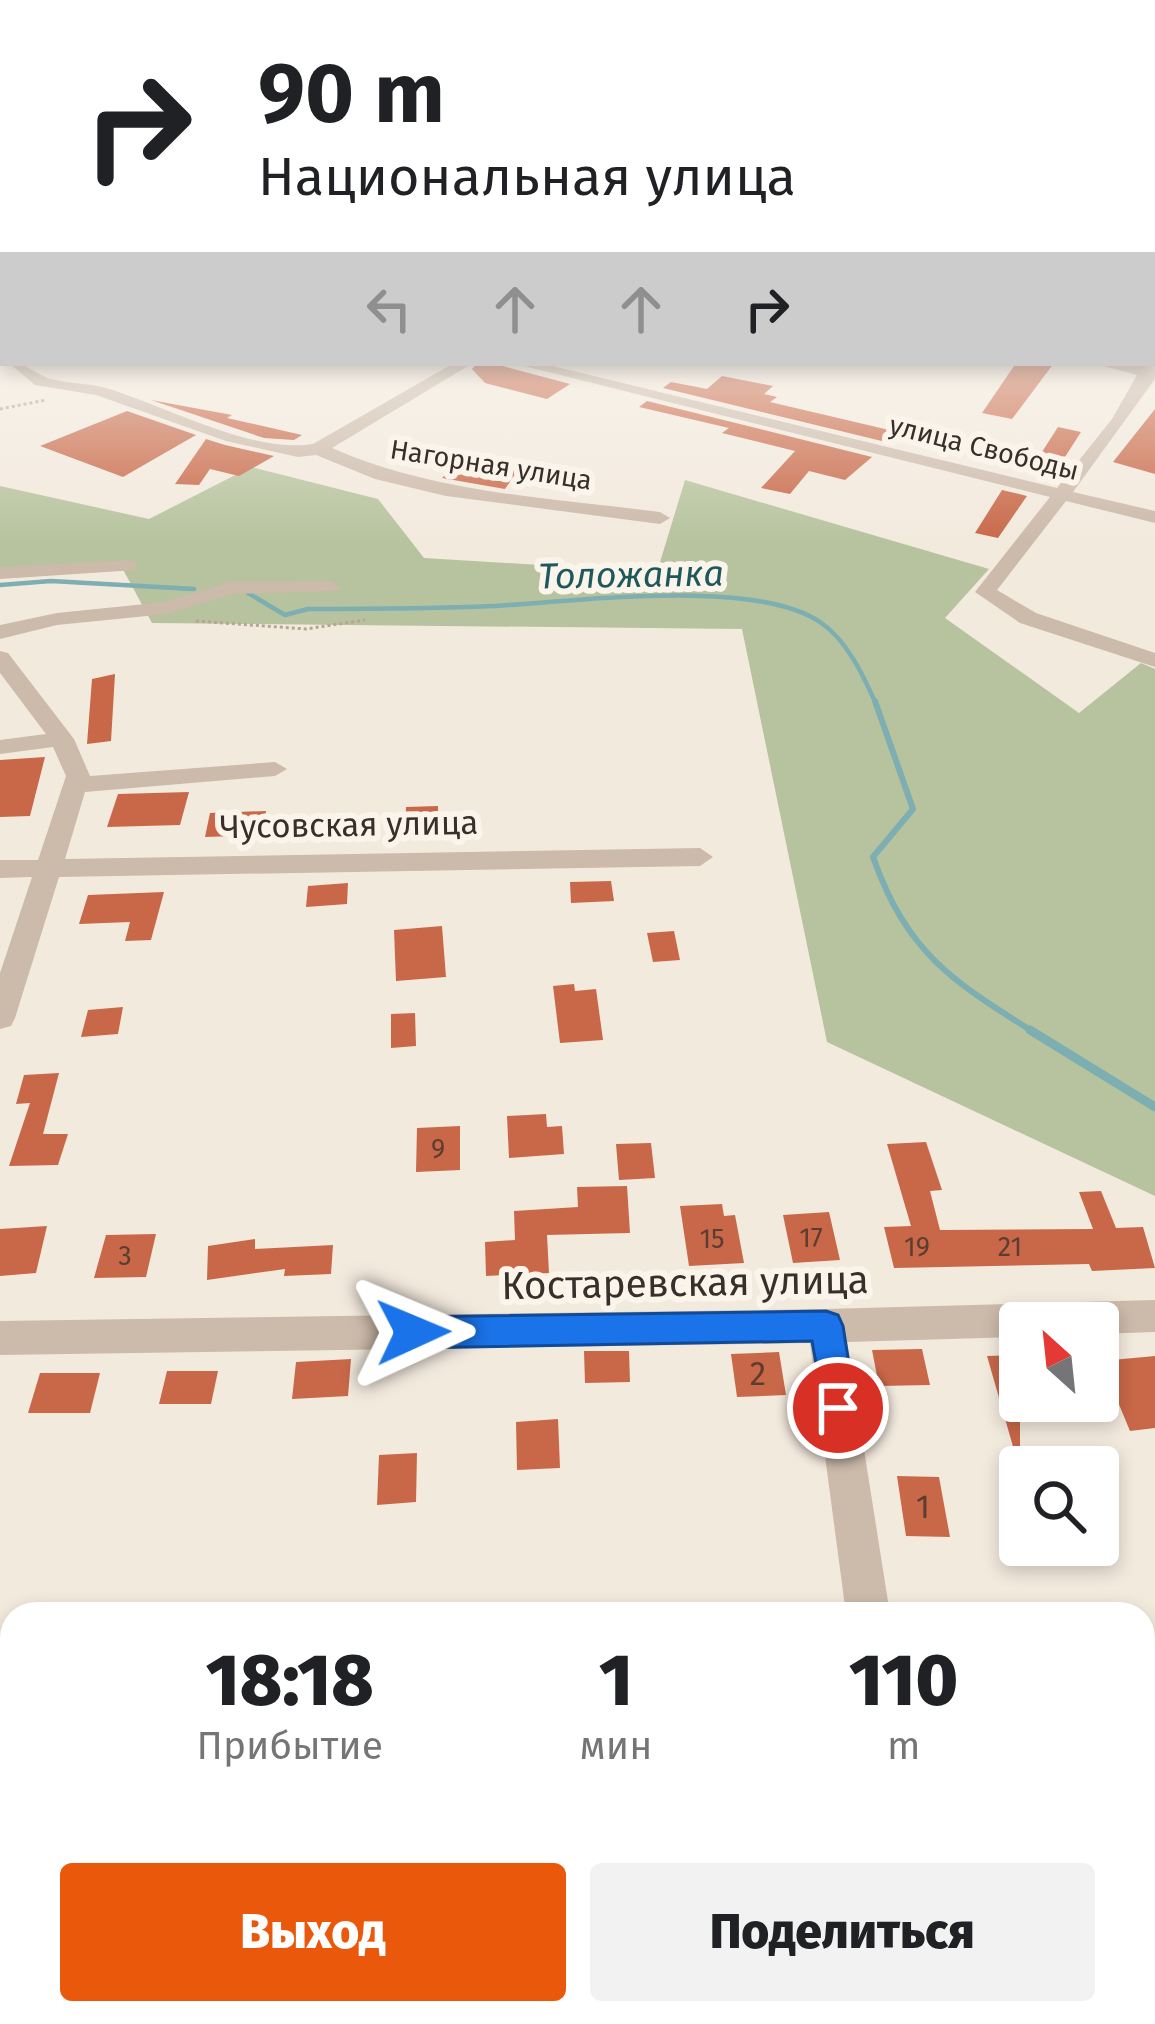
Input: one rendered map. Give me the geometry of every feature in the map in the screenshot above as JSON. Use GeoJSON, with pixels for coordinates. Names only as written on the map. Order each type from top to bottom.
{"type":"FeatureCollection","features":[{"type":"Feature","properties":{"kind":"street","name":"Нагорная улица"},"geometry":{"type":"LineString","coordinates":[[23,366],[41,382],[99,391],[226,436],[308,450],[375,474],[446,490],[660,518]]}},
{"type":"Feature","properties":{"kind":"street"},"geometry":{"type":"LineString","coordinates":[[308,450],[460,366]]}},
{"type":"Feature","properties":{"kind":"street","name":"улица Свободы"},"geometry":{"type":"LineString","coordinates":[[532,366],[1155,517]]}},
{"type":"Feature","properties":{"kind":"street"},"geometry":{"type":"LineString","coordinates":[[1118,366],[1152,372],[1064,495],[985,592],[1028,618],[1155,660]]}},
{"type":"Feature","properties":{"kind":"street"},"geometry":{"type":"LineString","coordinates":[[0,573],[129,566]]}},
{"type":"Feature","properties":{"kind":"street"},"geometry":{"type":"LineString","coordinates":[[0,632],[57,619],[167,608],[229,588],[331,586]]}},
{"type":"Feature","properties":{"kind":"street"},"geometry":{"type":"LineString","coordinates":[[0,658],[62,739],[77,781],[53,867],[0,1018]]}},
{"type":"Feature","properties":{"kind":"street"},"geometry":{"type":"LineString","coordinates":[[0,747],[62,739]]}},
{"type":"Feature","properties":{"kind":"street"},"geometry":{"type":"LineString","coordinates":[[77,781],[275,770]]}},
{"type":"Feature","properties":{"kind":"street","name":"Чусовская улица"},"geometry":{"type":"LineString","coordinates":[[0,868],[700,857]]}},
{"type":"Feature","properties":{"kind":"street","name":"Костаревская улица"},"geometry":{"type":"LineString","coordinates":[[0,1338],[826,1326],[1155,1316]]}},
{"type":"Feature","properties":{"kind":"street"},"geometry":{"type":"LineString","coordinates":[[826,1326],[866,1602]]}},
{"type":"Feature","properties":{"kind":"path"},"geometry":{"type":"LineString","coordinates":[[212,620],[306,629],[364,620]]}},
{"type":"Feature","properties":{"kind":"green space"},"geometry":{"type":"Polygon","coordinates":[[[251,467],[378,499],[424,558],[657,572],[685,480],[989,569],[945,618],[1079,713],[1141,663],[1155,669],[1155,1196],[827,1042],[742,629],[152,623],[120,564],[0,570],[0,486],[149,519],[251,467]]]}},
{"type":"Feature","properties":{"kind":"building"},"geometry":{"type":"Polygon","coordinates":[[[502,366],[570,384],[547,399],[485,383],[472,369],[502,366]]]}},
{"type":"Feature","properties":{"kind":"building"},"geometry":{"type":"Polygon","coordinates":[[[1014,366],[1052,366],[1012,419],[982,413],[1014,366]]]}},
{"type":"Feature","properties":{"kind":"building"},"geometry":{"type":"Polygon","coordinates":[[[722,376],[773,386],[764,394],[777,397],[770,402],[902,433],[890,443],[663,388],[671,382],[707,389],[722,376]]]}},
{"type":"Feature","properties":{"kind":"building"},"geometry":{"type":"Polygon","coordinates":[[[151,400],[232,415],[227,418],[302,435],[294,440],[264,438],[151,400]]]}},
{"type":"Feature","properties":{"kind":"building"},"geometry":{"type":"Polygon","coordinates":[[[647,401],[872,457],[845,480],[809,471],[790,494],[761,488],[795,451],[722,433],[729,428],[639,407],[647,401]]]}},
{"type":"Feature","properties":{"kind":"building"},"geometry":{"type":"Polygon","coordinates":[[[1155,409],[1155,474],[1113,462],[1155,409]]]}},
{"type":"Feature","properties":{"kind":"building"},"geometry":{"type":"Polygon","coordinates":[[[127,411],[196,435],[123,477],[40,446],[127,411]]]}},
{"type":"Feature","properties":{"kind":"building"},"geometry":{"type":"Polygon","coordinates":[[[1058,427],[1081,432],[1063,460],[1040,455],[1058,427]]]}},
{"type":"Feature","properties":{"kind":"building"},"geometry":{"type":"Polygon","coordinates":[[[206,439],[274,456],[239,476],[210,469],[199,485],[175,484],[206,439]]]}},
{"type":"Feature","properties":{"kind":"building"},"geometry":{"type":"Polygon","coordinates":[[[474,465],[518,470],[505,489],[442,478],[448,472],[467,475],[474,465]]]}},
{"type":"Feature","properties":{"kind":"building"},"geometry":{"type":"Polygon","coordinates":[[[1002,490],[1027,496],[998,538],[975,533],[1002,490]]]}},
{"type":"Feature","properties":{"kind":"building"},"geometry":{"type":"Polygon","coordinates":[[[115,674],[111,741],[87,744],[92,679],[115,674]]]}},
{"type":"Feature","properties":{"kind":"building"},"geometry":{"type":"Polygon","coordinates":[[[45,757],[30,816],[0,817],[0,760],[45,757]]]}},
{"type":"Feature","properties":{"kind":"building"},"geometry":{"type":"Polygon","coordinates":[[[189,792],[180,825],[107,827],[118,794],[189,792]]]}},
{"type":"Feature","properties":{"kind":"building"},"geometry":{"type":"Polygon","coordinates":[[[438,806],[438,836],[405,838],[406,807],[438,806]]]}},
{"type":"Feature","properties":{"kind":"building"},"geometry":{"type":"Polygon","coordinates":[[[266,811],[262,835],[205,837],[210,813],[266,811]]]}},
{"type":"Feature","properties":{"kind":"building"},"geometry":{"type":"Polygon","coordinates":[[[611,881],[614,901],[571,903],[570,882],[611,881]]]}},
{"type":"Feature","properties":{"kind":"building"},"geometry":{"type":"Polygon","coordinates":[[[348,883],[347,904],[306,907],[308,886],[348,883]]]}},
{"type":"Feature","properties":{"kind":"building"},"geometry":{"type":"Polygon","coordinates":[[[164,892],[151,940],[125,941],[130,922],[79,924],[88,895],[164,892]]]}},
{"type":"Feature","properties":{"kind":"building"},"geometry":{"type":"Polygon","coordinates":[[[442,926],[446,977],[396,981],[394,930],[442,926]]]}},
{"type":"Feature","properties":{"kind":"building"},"geometry":{"type":"Polygon","coordinates":[[[674,931],[680,960],[653,962],[647,933],[674,931]]]}},
{"type":"Feature","properties":{"kind":"building"},"geometry":{"type":"Polygon","coordinates":[[[574,984],[575,991],[596,989],[603,1040],[560,1043],[553,986],[574,984]]]}},
{"type":"Feature","properties":{"kind":"building"},"geometry":{"type":"Polygon","coordinates":[[[123,1007],[118,1034],[81,1037],[88,1010],[123,1007]]]}},
{"type":"Feature","properties":{"kind":"building"},"geometry":{"type":"Polygon","coordinates":[[[415,1013],[416,1046],[391,1048],[391,1014],[415,1013]]]}},
{"type":"Feature","properties":{"kind":"building"},"geometry":{"type":"Polygon","coordinates":[[[59,1073],[43,1134],[68,1134],[58,1165],[9,1166],[30,1103],[16,1104],[24,1075],[59,1073]]]}},
{"type":"Feature","properties":{"kind":"building"},"geometry":{"type":"Polygon","coordinates":[[[546,1114],[547,1127],[562,1126],[564,1154],[509,1158],[507,1116],[546,1114]]]}},
{"type":"Feature","properties":{"kind":"building"},"geometry":{"type":"Polygon","coordinates":[[[460,1126],[460,1170],[416,1172],[417,1128],[460,1126]]]}},
{"type":"Feature","properties":{"kind":"building"},"geometry":{"type":"Polygon","coordinates":[[[926,1142],[942,1190],[930,1191],[940,1230],[1093,1229],[1079,1192],[1101,1191],[1116,1228],[1143,1227],[1155,1268],[1092,1271],[1089,1264],[894,1268],[884,1227],[911,1226],[887,1144],[926,1142]]]}},
{"type":"Feature","properties":{"kind":"building"},"geometry":{"type":"Polygon","coordinates":[[[651,1143],[655,1178],[619,1180],[616,1144],[651,1143]]]}},
{"type":"Feature","properties":{"kind":"building"},"geometry":{"type":"Polygon","coordinates":[[[627,1186],[630,1233],[547,1235],[549,1273],[486,1276],[485,1242],[515,1240],[514,1211],[578,1207],[577,1187],[627,1186]]]}},
{"type":"Feature","properties":{"kind":"building"},"geometry":{"type":"Polygon","coordinates":[[[722,1204],[724,1216],[735,1215],[744,1263],[689,1266],[680,1206],[722,1204]]]}},
{"type":"Feature","properties":{"kind":"building"},"geometry":{"type":"Polygon","coordinates":[[[829,1212],[840,1260],[793,1263],[783,1215],[829,1212]]]}},
{"type":"Feature","properties":{"kind":"building"},"geometry":{"type":"Polygon","coordinates":[[[47,1226],[36,1273],[0,1276],[0,1229],[47,1226]]]}},
{"type":"Feature","properties":{"kind":"building"},"geometry":{"type":"Polygon","coordinates":[[[156,1234],[146,1277],[94,1278],[106,1235],[156,1234]]]}},
{"type":"Feature","properties":{"kind":"building"},"geometry":{"type":"Polygon","coordinates":[[[255,1239],[255,1249],[333,1245],[331,1274],[284,1276],[285,1269],[207,1280],[208,1246],[255,1239]]]}},
{"type":"Feature","properties":{"kind":"building"},"geometry":{"type":"Polygon","coordinates":[[[922,1349],[930,1385],[879,1386],[872,1350],[922,1349]]]}},
{"type":"Feature","properties":{"kind":"building"},"geometry":{"type":"Polygon","coordinates":[[[584,1351],[629,1351],[630,1382],[585,1383],[584,1351]]]}},
{"type":"Feature","properties":{"kind":"building"},"geometry":{"type":"Polygon","coordinates":[[[779,1352],[786,1395],[737,1397],[731,1354],[779,1352]]]}},
{"type":"Feature","properties":{"kind":"building"},"geometry":{"type":"Polygon","coordinates":[[[987,1356],[999,1356],[999,1398],[987,1356]]]}},
{"type":"Feature","properties":{"kind":"building"},"geometry":{"type":"Polygon","coordinates":[[[1155,1356],[1155,1428],[1130,1431],[1119,1404],[1119,1359],[1155,1356]]]}},
{"type":"Feature","properties":{"kind":"building"},"geometry":{"type":"Polygon","coordinates":[[[351,1359],[348,1396],[292,1399],[296,1362],[351,1359]]]}},
{"type":"Feature","properties":{"kind":"building"},"geometry":{"type":"Polygon","coordinates":[[[167,1371],[218,1371],[211,1404],[159,1404],[167,1371]]]}},
{"type":"Feature","properties":{"kind":"building"},"geometry":{"type":"Polygon","coordinates":[[[40,1373],[100,1373],[90,1413],[28,1413],[40,1373]]]}},
{"type":"Feature","properties":{"kind":"building"},"geometry":{"type":"Polygon","coordinates":[[[558,1419],[560,1468],[517,1470],[516,1422],[558,1419]]]}},
{"type":"Feature","properties":{"kind":"building"},"geometry":{"type":"Polygon","coordinates":[[[1006,1422],[1020,1422],[1020,1446],[1013,1446],[1006,1422]]]}},
{"type":"Feature","properties":{"kind":"building"},"geometry":{"type":"Polygon","coordinates":[[[417,1453],[416,1502],[377,1505],[379,1455],[417,1453]]]}},
{"type":"Feature","properties":{"kind":"building"},"geometry":{"type":"Polygon","coordinates":[[[897,1476],[939,1477],[950,1537],[906,1536],[897,1476]]]}},
{"type":"Feature","properties":{"kind":"waterway","name":"Толожанка"},"geometry":{"type":"LineString","coordinates":[[0,585],[51,581],[194,589]]}},
{"type":"Feature","properties":{"kind":"waterway","name":"Толожанка"},"geometry":{"type":"LineString","coordinates":[[248,593],[285,615],[308,609],[469,607],[614,597],[752,600],[790,608],[830,630],[853,659],[876,704]]}},
{"type":"Feature","properties":{"kind":"waterway","name":"Толожанка"},"geometry":{"type":"LineString","coordinates":[[875,701],[913,809],[873,857],[886,890],[901,918],[936,962],[1035,1033]]}},
{"type":"Feature","properties":{"kind":"waterway","name":"Толожанка"},"geometry":{"type":"LineString","coordinates":[[1030,1030],[1155,1107]]}},
{"type":"Feature","properties":{"kind":"route"},"geometry":{"type":"LineString","coordinates":[[413,1332],[826,1326],[838,1408]]}}]}
